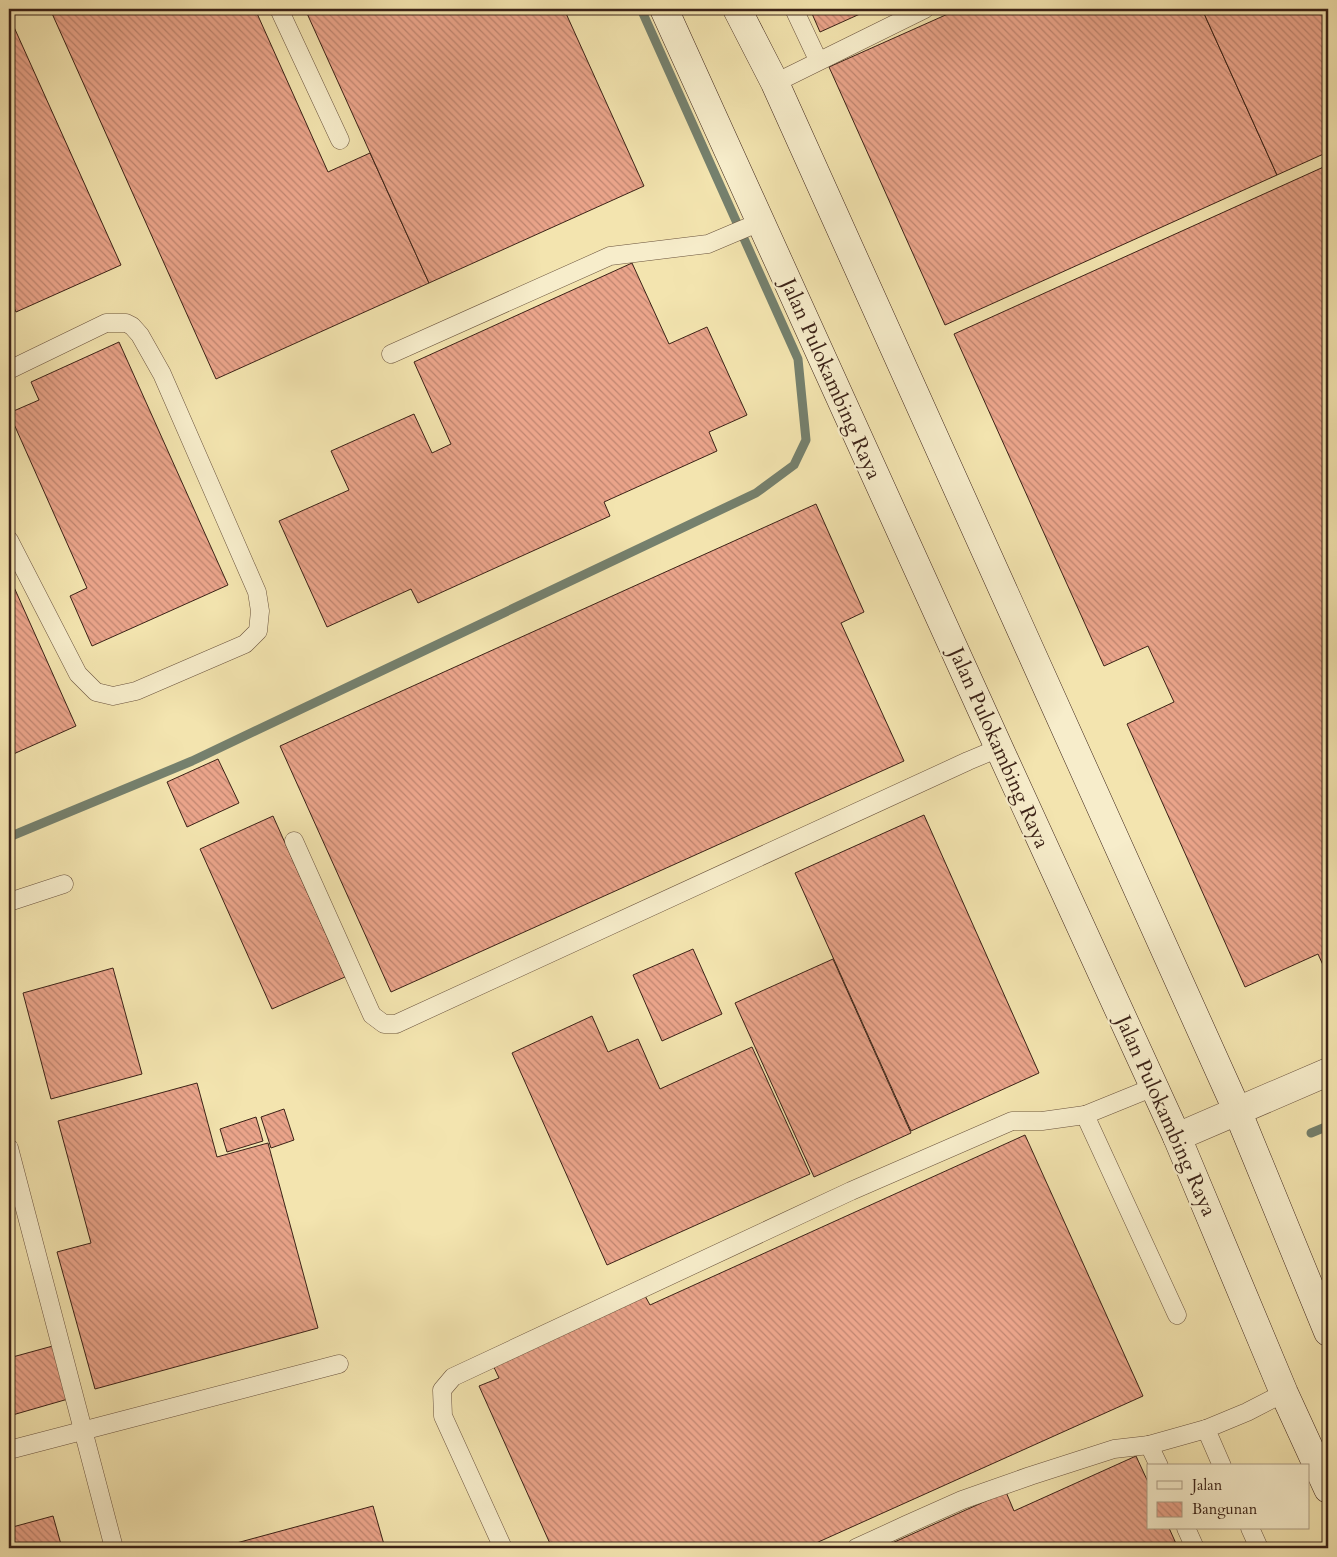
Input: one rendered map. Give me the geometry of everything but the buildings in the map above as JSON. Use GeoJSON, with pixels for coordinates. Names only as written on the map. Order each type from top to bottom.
{"type":"FeatureCollection","features":[{"type":"Feature","properties":{"kind":"street","name":"Jalan Pulokambing Raya"},"geometry":{"type":"LineString","coordinates":[[664,9],[753,225],[999,748],[1154,1086],[1284,1393],[1328,1489]]}},
{"type":"Feature","properties":{"kind":"street"},"geometry":{"type":"LineString","coordinates":[[737,9],[775,83],[1237,1110],[1328,1332]]}},
{"type":"Feature","properties":{"kind":"street"},"geometry":{"type":"LineString","coordinates":[[1177,1137],[1328,1072]]}},
{"type":"Feature","properties":{"kind":"lane"},"geometry":{"type":"LineString","coordinates":[[279,9],[340,140]]}},
{"type":"Feature","properties":{"kind":"lane"},"geometry":{"type":"LineString","coordinates":[[794,9],[818,60]]}},
{"type":"Feature","properties":{"kind":"lane"},"geometry":{"type":"LineString","coordinates":[[775,83],[818,60],[925,9]]}},
{"type":"Feature","properties":{"kind":"lane"},"geometry":{"type":"LineString","coordinates":[[392,354],[610,256],[708,244],[753,225]]}},
{"type":"Feature","properties":{"kind":"lane"},"geometry":{"type":"LineString","coordinates":[[9,370],[106,322],[126,323],[132,326],[140,335],[162,374],[257,592],[260,611],[258,630],[245,644],[136,691],[113,696],[96,692],[78,674],[9,540]]}},
{"type":"Feature","properties":{"kind":"lane"},"geometry":{"type":"LineString","coordinates":[[294,841],[372,1015],[384,1024],[396,1024],[999,748]]}},
{"type":"Feature","properties":{"kind":"lane"},"geometry":{"type":"LineString","coordinates":[[9,902],[64,884]]}},
{"type":"Feature","properties":{"kind":"lane"},"geometry":{"type":"LineString","coordinates":[[503,1548],[443,1416],[442,1390],[452,1377],[843,1194],[1012,1121],[1042,1121],[1085,1116],[1154,1086]]}},
{"type":"Feature","properties":{"kind":"lane"},"geometry":{"type":"LineString","coordinates":[[1085,1116],[1177,1315]]}},
{"type":"Feature","properties":{"kind":"lane"},"geometry":{"type":"LineString","coordinates":[[9,1148],[114,1548]]}},
{"type":"Feature","properties":{"kind":"lane"},"geometry":{"type":"LineString","coordinates":[[9,1450],[339,1364]]}},
{"type":"Feature","properties":{"kind":"lane"},"geometry":{"type":"LineString","coordinates":[[856,1548],[962,1500],[1114,1449],[1149,1445],[1206,1429],[1284,1393]]}},
{"type":"Feature","properties":{"kind":"lane"},"geometry":{"type":"LineString","coordinates":[[1206,1429],[1221,1464]]}},
{"type":"Feature","properties":{"kind":"lane"},"geometry":{"type":"LineString","coordinates":[[1149,1445],[1158,1464]]}},
{"type":"Feature","properties":{"kind":"lane"},"geometry":{"type":"LineString","coordinates":[[1187,1530],[1195,1548]]}},
{"type":"Feature","properties":{"kind":"lane"},"geometry":{"type":"LineString","coordinates":[[1251,1530],[1259,1548]]}},
{"type":"Feature","properties":{"kind":"waterway"},"geometry":{"type":"LineString","coordinates":[[9,837],[192,761],[756,493],[794,465],[806,440],[798,359],[641,9]]}},
{"type":"Feature","properties":{"kind":"waterway"},"geometry":{"type":"LineString","coordinates":[[1311,1133],[1328,1126]]}}]}
